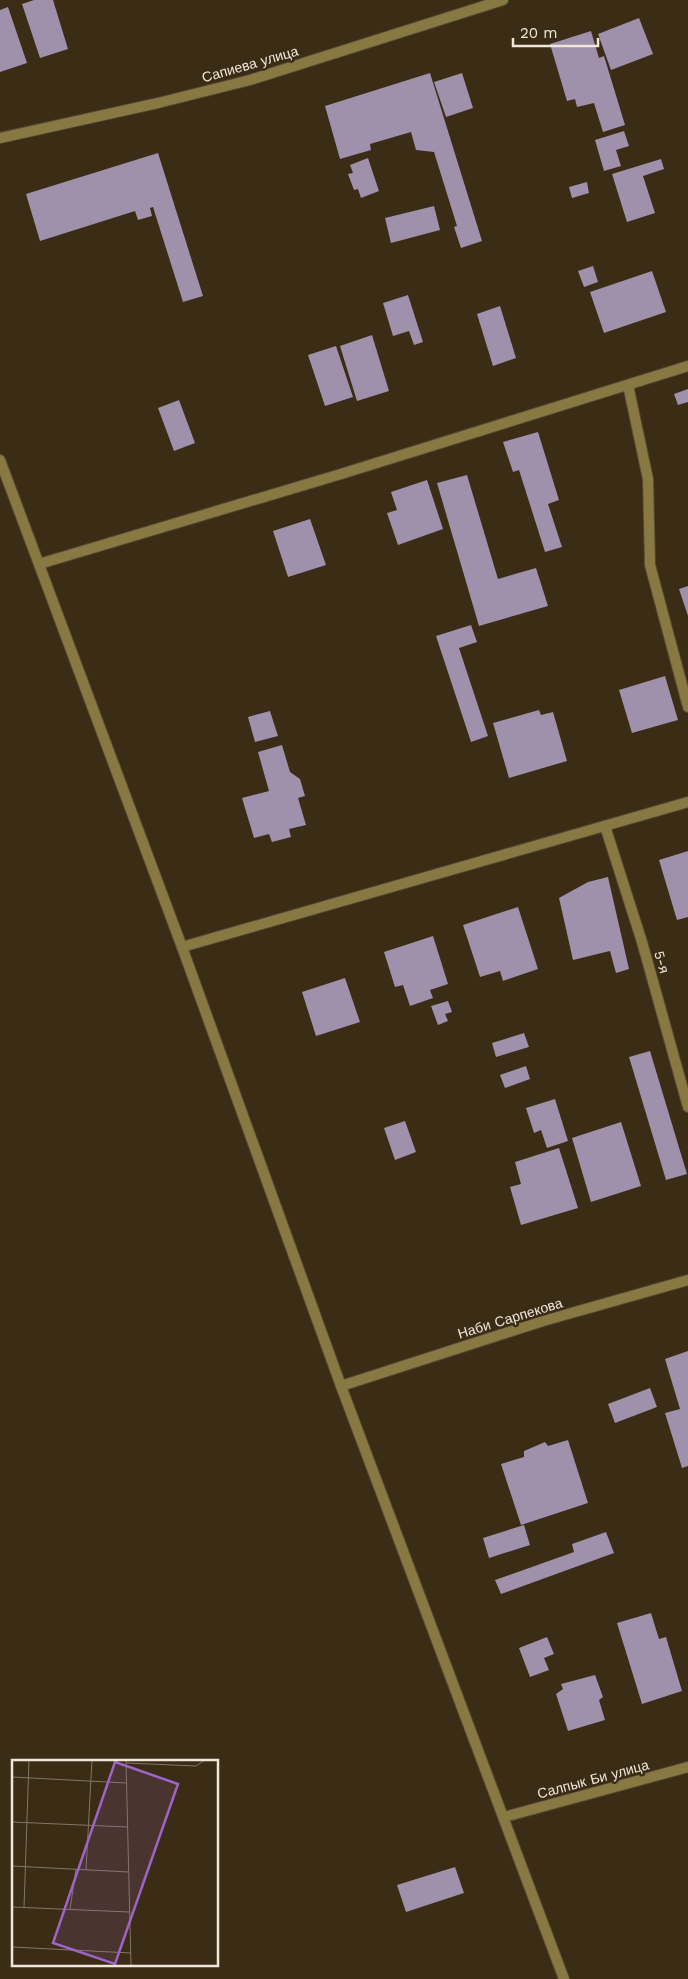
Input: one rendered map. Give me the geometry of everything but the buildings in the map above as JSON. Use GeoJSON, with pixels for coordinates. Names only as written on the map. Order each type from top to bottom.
{"type":"FeatureCollection","features":[{"type":"Feature","properties":{"kind":"street","name":"Сапиева улица"},"geometry":{"type":"LineString","coordinates":[[0,138],[158,103],[250,80],[503,0]]}},
{"type":"Feature","properties":{"kind":"street"},"geometry":{"type":"LineString","coordinates":[[39,564],[341,474],[688,366]]}},
{"type":"Feature","properties":{"kind":"street"},"geometry":{"type":"LineString","coordinates":[[628,385],[648,479],[650,565],[688,707]]}},
{"type":"Feature","properties":{"kind":"street"},"geometry":{"type":"LineString","coordinates":[[0,460],[182,947],[341,1386],[564,1979]]}},
{"type":"Feature","properties":{"kind":"street"},"geometry":{"type":"LineString","coordinates":[[182,947],[688,802]]}},
{"type":"Feature","properties":{"kind":"street","name":"5-я"},"geometry":{"type":"LineString","coordinates":[[605,826],[642,942],[688,1107]]}},
{"type":"Feature","properties":{"kind":"street","name":"Наби Сарпекова"},"geometry":{"type":"LineString","coordinates":[[341,1386],[543,1321],[688,1280]]}},
{"type":"Feature","properties":{"kind":"street","name":"Салпык Би улица"},"geometry":{"type":"LineString","coordinates":[[504,1818],[688,1767]]}}]}
